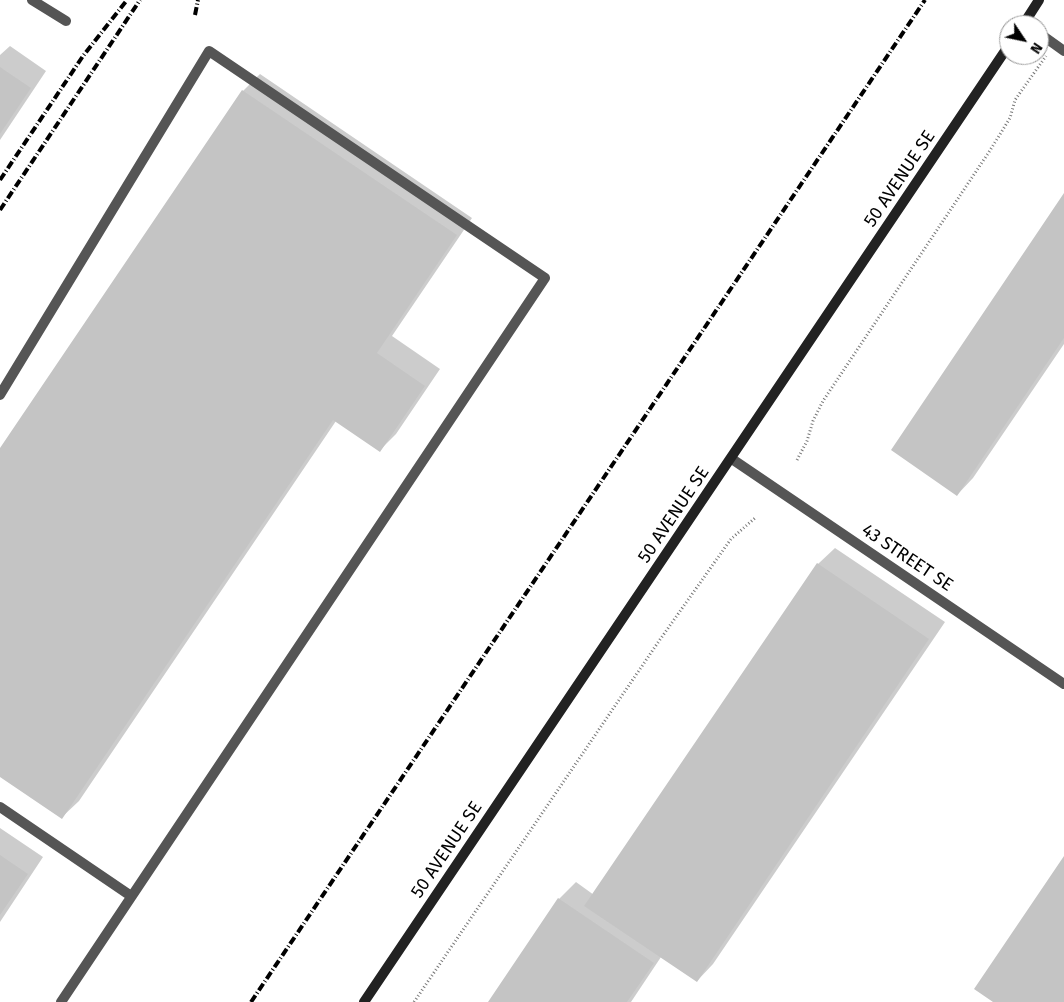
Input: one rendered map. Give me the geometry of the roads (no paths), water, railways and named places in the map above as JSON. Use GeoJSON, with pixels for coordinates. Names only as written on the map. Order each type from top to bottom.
{"type":"FeatureCollection","features":[{"type":"Feature","properties":{"kind":"street"},"geometry":{"type":"LineString","coordinates":[[32,0],[66,21]]}},
{"type":"Feature","properties":{"kind":"street"},"geometry":{"type":"LineString","coordinates":[[1030,15],[1039,0]]}},
{"type":"Feature","properties":{"kind":"street"},"geometry":{"type":"LineString","coordinates":[[1049,40],[1064,51]]}},
{"type":"Feature","properties":{"kind":"street"},"geometry":{"type":"LineString","coordinates":[[0,395],[209,51],[545,278],[62,1002]]}},
{"type":"Feature","properties":{"kind":"street","name":"50 AVENUE SE"},"geometry":{"type":"LineString","coordinates":[[364,1002],[732,459],[999,60]]}},
{"type":"Feature","properties":{"kind":"street","name":"43 STREET SE"},"geometry":{"type":"LineString","coordinates":[[732,459],[1064,684]]}},
{"type":"Feature","properties":{"kind":"street"},"geometry":{"type":"LineString","coordinates":[[0,807],[132,896]]}},
{"type":"Feature","properties":{"kind":"railway"},"geometry":{"type":"LineString","coordinates":[[0,180],[83,56],[127,0]]}},
{"type":"Feature","properties":{"kind":"railway"},"geometry":{"type":"LineString","coordinates":[[0,210],[140,0]]}},
{"type":"Feature","properties":{"kind":"railway"},"geometry":{"type":"LineString","coordinates":[[195,15],[198,0]]}},
{"type":"Feature","properties":{"kind":"railway"},"geometry":{"type":"LineString","coordinates":[[251,1002],[925,0]]}}]}
